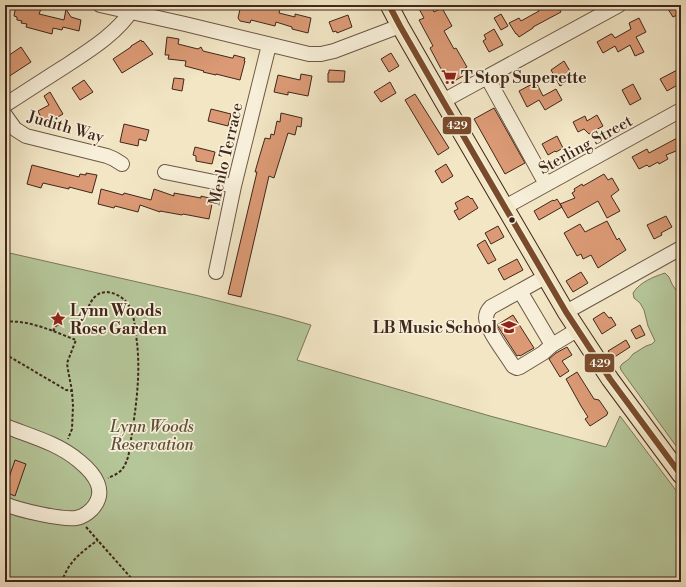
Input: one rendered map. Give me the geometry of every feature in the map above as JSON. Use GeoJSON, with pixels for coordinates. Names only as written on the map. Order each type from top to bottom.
{"type":"FeatureCollection","features":[{"type":"Feature","properties":{"kind":"main road"},"geometry":{"type":"LineString","coordinates":[[389,5],[443,101],[577,330],[601,367],[681,475]]}},
{"type":"Feature","properties":{"kind":"street"},"geometry":{"type":"LineString","coordinates":[[100,5],[133,9],[185,24],[304,53],[321,54],[334,51],[400,26]]}},
{"type":"Feature","properties":{"kind":"street"},"geometry":{"type":"LineString","coordinates":[[443,101],[619,5]]}},
{"type":"Feature","properties":{"kind":"street"},"geometry":{"type":"LineString","coordinates":[[5,105],[97,45],[117,28],[133,9]]}},
{"type":"Feature","properties":{"kind":"street","name":"Menlo Terrace"},"geometry":{"type":"LineString","coordinates":[[216,272],[234,186],[269,45]]}},
{"type":"Feature","properties":{"kind":"street"},"geometry":{"type":"LineString","coordinates":[[487,77],[546,184]]}},
{"type":"Feature","properties":{"kind":"street","name":"Sterling Street"},"geometry":{"type":"LineString","coordinates":[[505,208],[681,110]]}},
{"type":"Feature","properties":{"kind":"street","name":"Judith Way"},"geometry":{"type":"LineString","coordinates":[[5,115],[15,129],[26,136],[107,156],[122,164]]}},
{"type":"Feature","properties":{"kind":"street"},"geometry":{"type":"LineString","coordinates":[[165,172],[234,186]]}},
{"type":"Feature","properties":{"kind":"street"},"geometry":{"type":"LineString","coordinates":[[566,312],[681,248]]}},
{"type":"Feature","properties":{"kind":"street"},"geometry":{"type":"LineString","coordinates":[[545,276],[487,311],[486,320],[490,332],[513,366],[519,367],[577,330]]}},
{"type":"Feature","properties":{"kind":"street"},"geometry":{"type":"LineString","coordinates":[[520,292],[552,345]]}},
{"type":"Feature","properties":{"kind":"street"},"geometry":{"type":"LineString","coordinates":[[5,426],[63,450],[89,470],[100,490],[99,499],[90,511],[80,517],[71,518],[51,516],[5,504]]}},
{"type":"Feature","properties":{"kind":"path"},"geometry":{"type":"LineString","coordinates":[[85,316],[93,299],[100,294],[111,293],[122,297],[128,303],[135,323],[138,345],[138,384],[128,457],[120,471],[98,484]]}},
{"type":"Feature","properties":{"kind":"path"},"geometry":{"type":"LineString","coordinates":[[53,332],[56,324],[54,322],[54,318],[56,315],[60,315],[62,321],[60,324],[56,324]]}},
{"type":"Feature","properties":{"kind":"path"},"geometry":{"type":"LineString","coordinates":[[5,322],[36,326],[76,340],[68,363],[73,406],[72,429],[63,450]]}},
{"type":"Feature","properties":{"kind":"path"},"geometry":{"type":"LineString","coordinates":[[5,354],[62,388],[72,391]]}},
{"type":"Feature","properties":{"kind":"path"},"geometry":{"type":"LineString","coordinates":[[80,517],[89,531],[132,579],[163,582]]}},
{"type":"Feature","properties":{"kind":"path"},"geometry":{"type":"LineString","coordinates":[[61,582],[74,560],[98,540]]}},
{"type":"Feature","properties":{"kind":"green space","name":"Lynn Woods Reservation"},"geometry":{"type":"Polygon","coordinates":[[[5,252],[195,295],[311,325],[297,360],[490,416],[606,447],[620,416],[681,497],[681,582],[5,582],[5,252]]]}},
{"type":"Feature","properties":{"kind":"green space"},"geometry":{"type":"Polygon","coordinates":[[[665,273],[669,277],[681,298],[681,451],[620,367],[633,354],[655,341],[648,326],[644,310],[640,303],[634,298],[633,293],[643,283],[651,278],[665,273]]]}},
{"type":"Feature","properties":{"kind":"building"},"geometry":{"type":"Polygon","coordinates":[[[16,5],[24,5],[41,9],[39,14],[64,20],[66,9],[71,17],[81,20],[79,31],[63,27],[62,30],[53,28],[52,34],[26,27],[27,24],[21,23],[22,21],[17,20],[17,17],[14,16],[16,5]]]}},
{"type":"Feature","properties":{"kind":"building"},"geometry":{"type":"Polygon","coordinates":[[[241,5],[281,5],[279,13],[295,17],[295,14],[311,18],[308,33],[292,29],[292,27],[276,22],[275,26],[251,20],[250,23],[240,21],[238,18],[241,5]]]}},
{"type":"Feature","properties":{"kind":"building"},"geometry":{"type":"Polygon","coordinates":[[[417,5],[431,5],[434,12],[442,8],[452,26],[444,31],[454,49],[456,48],[467,67],[460,71],[463,76],[449,84],[430,48],[433,46],[419,20],[424,18],[417,5]]]}},
{"type":"Feature","properties":{"kind":"building"},"geometry":{"type":"Polygon","coordinates":[[[542,5],[557,5],[561,12],[533,27],[519,37],[509,23],[519,18],[521,21],[539,11],[537,8],[542,5]]]}},
{"type":"Feature","properties":{"kind":"building"},"geometry":{"type":"Polygon","coordinates":[[[668,5],[681,5],[681,13],[673,17],[668,9],[670,8],[668,5]]]}},
{"type":"Feature","properties":{"kind":"building"},"geometry":{"type":"Polygon","coordinates":[[[501,14],[508,26],[501,30],[494,18],[501,14]]]}},
{"type":"Feature","properties":{"kind":"building"},"geometry":{"type":"Polygon","coordinates":[[[348,15],[352,27],[337,33],[336,31],[333,32],[329,22],[348,15]]]}},
{"type":"Feature","properties":{"kind":"building"},"geometry":{"type":"Polygon","coordinates":[[[639,18],[646,32],[636,37],[644,52],[635,56],[630,45],[618,52],[615,46],[603,53],[597,42],[611,34],[615,38],[631,29],[629,23],[639,18]]]}},
{"type":"Feature","properties":{"kind":"building"},"geometry":{"type":"Polygon","coordinates":[[[494,29],[503,45],[489,52],[483,41],[486,39],[484,35],[494,29]]]}},
{"type":"Feature","properties":{"kind":"building"},"geometry":{"type":"Polygon","coordinates":[[[167,37],[179,39],[178,44],[198,49],[201,47],[203,51],[232,58],[234,55],[245,58],[240,80],[203,72],[204,71],[185,66],[186,61],[168,59],[169,55],[165,55],[167,37]]]}},
{"type":"Feature","properties":{"kind":"building"},"geometry":{"type":"Polygon","coordinates":[[[141,40],[153,54],[122,73],[113,59],[141,40]]]}},
{"type":"Feature","properties":{"kind":"building"},"geometry":{"type":"Polygon","coordinates":[[[21,47],[31,62],[5,79],[5,58],[21,47]]]}},
{"type":"Feature","properties":{"kind":"building"},"geometry":{"type":"Polygon","coordinates":[[[391,53],[399,66],[389,72],[381,59],[391,53]]]}},
{"type":"Feature","properties":{"kind":"building"},"geometry":{"type":"Polygon","coordinates":[[[564,61],[574,78],[560,86],[551,70],[564,61]]]}},
{"type":"Feature","properties":{"kind":"building"},"geometry":{"type":"Polygon","coordinates":[[[681,68],[681,83],[667,91],[660,79],[681,68]]]}},
{"type":"Feature","properties":{"kind":"building"},"geometry":{"type":"Polygon","coordinates":[[[329,70],[345,71],[344,82],[328,82],[329,70]]]}},
{"type":"Feature","properties":{"kind":"building"},"geometry":{"type":"Polygon","coordinates":[[[301,74],[312,76],[308,96],[288,92],[288,95],[274,92],[278,75],[300,80],[301,74]]]}},
{"type":"Feature","properties":{"kind":"building"},"geometry":{"type":"Polygon","coordinates":[[[174,78],[184,79],[182,91],[172,89],[174,78]]]}},
{"type":"Feature","properties":{"kind":"building"},"geometry":{"type":"Polygon","coordinates":[[[84,80],[93,92],[80,100],[72,88],[84,80]]]}},
{"type":"Feature","properties":{"kind":"building"},"geometry":{"type":"Polygon","coordinates":[[[390,82],[396,93],[381,102],[374,92],[390,82]]]}},
{"type":"Feature","properties":{"kind":"building"},"geometry":{"type":"Polygon","coordinates":[[[536,82],[543,96],[556,89],[562,100],[545,110],[539,100],[527,107],[519,91],[536,82]]]}},
{"type":"Feature","properties":{"kind":"building"},"geometry":{"type":"Polygon","coordinates":[[[633,84],[641,99],[630,105],[622,90],[633,84]]]}},
{"type":"Feature","properties":{"kind":"building"},"geometry":{"type":"Polygon","coordinates":[[[50,92],[63,114],[43,122],[38,111],[49,105],[44,96],[50,92]]]}},
{"type":"Feature","properties":{"kind":"building"},"geometry":{"type":"Polygon","coordinates":[[[415,94],[449,148],[438,155],[405,100],[415,94]]]}},
{"type":"Feature","properties":{"kind":"building"},"geometry":{"type":"Polygon","coordinates":[[[494,108],[525,163],[505,174],[474,119],[494,108]]]}},
{"type":"Feature","properties":{"kind":"building"},"geometry":{"type":"Polygon","coordinates":[[[211,109],[231,114],[228,126],[208,121],[211,109]]]}},
{"type":"Feature","properties":{"kind":"building"},"geometry":{"type":"Polygon","coordinates":[[[281,113],[302,118],[301,127],[297,126],[295,135],[288,133],[274,178],[269,176],[241,297],[228,294],[259,158],[265,138],[270,139],[271,134],[274,135],[277,121],[280,122],[281,113]]]}},
{"type":"Feature","properties":{"kind":"building"},"geometry":{"type":"Polygon","coordinates":[[[597,115],[603,126],[589,134],[584,129],[578,132],[573,122],[585,116],[587,121],[597,115]]]}},
{"type":"Feature","properties":{"kind":"building"},"geometry":{"type":"Polygon","coordinates":[[[124,124],[149,130],[146,141],[139,139],[138,146],[120,142],[124,124]]]}},
{"type":"Feature","properties":{"kind":"building"},"geometry":{"type":"Polygon","coordinates":[[[557,136],[563,148],[548,155],[542,144],[557,136]]]}},
{"type":"Feature","properties":{"kind":"building"},"geometry":{"type":"Polygon","coordinates":[[[681,136],[681,149],[666,155],[668,159],[659,164],[658,162],[649,167],[647,165],[639,169],[632,157],[647,149],[649,153],[681,136]]]}},
{"type":"Feature","properties":{"kind":"building"},"geometry":{"type":"Polygon","coordinates":[[[195,147],[215,152],[212,164],[196,161],[196,156],[193,155],[195,147]]]}},
{"type":"Feature","properties":{"kind":"building"},"geometry":{"type":"Polygon","coordinates":[[[446,164],[453,176],[442,183],[435,171],[446,164]]]}},
{"type":"Feature","properties":{"kind":"building"},"geometry":{"type":"Polygon","coordinates":[[[32,165],[79,177],[80,174],[86,175],[86,173],[97,175],[92,193],[69,187],[69,189],[43,183],[41,188],[27,184],[32,165]]]}},
{"type":"Feature","properties":{"kind":"building"},"geometry":{"type":"Polygon","coordinates":[[[604,174],[608,180],[612,178],[619,190],[611,196],[620,211],[607,218],[598,201],[568,218],[560,204],[575,198],[572,193],[575,191],[574,189],[582,184],[583,186],[604,174]]]}},
{"type":"Feature","properties":{"kind":"building"},"geometry":{"type":"Polygon","coordinates":[[[101,189],[151,200],[154,189],[174,196],[174,193],[213,199],[209,219],[183,214],[160,212],[140,205],[138,212],[115,206],[114,208],[98,204],[101,189]]]}},
{"type":"Feature","properties":{"kind":"building"},"geometry":{"type":"Polygon","coordinates":[[[468,196],[471,199],[472,198],[478,208],[459,220],[454,211],[458,209],[455,203],[468,196]]]}},
{"type":"Feature","properties":{"kind":"building"},"geometry":{"type":"Polygon","coordinates":[[[557,199],[562,207],[539,220],[534,211],[557,199]]]}},
{"type":"Feature","properties":{"kind":"building"},"geometry":{"type":"Polygon","coordinates":[[[666,216],[672,227],[654,239],[647,225],[666,216]]]}},
{"type":"Feature","properties":{"kind":"building"},"geometry":{"type":"Polygon","coordinates":[[[607,221],[617,240],[619,238],[626,250],[598,268],[591,255],[583,259],[581,254],[577,256],[564,233],[580,224],[585,232],[607,221]]]}},
{"type":"Feature","properties":{"kind":"building"},"geometry":{"type":"Polygon","coordinates":[[[498,226],[504,237],[491,244],[485,233],[498,226]]]}},
{"type":"Feature","properties":{"kind":"building"},"geometry":{"type":"Polygon","coordinates":[[[485,240],[496,260],[488,264],[477,245],[485,240]]]}},
{"type":"Feature","properties":{"kind":"building"},"geometry":{"type":"Polygon","coordinates":[[[517,259],[523,270],[504,280],[498,269],[517,259]]]}},
{"type":"Feature","properties":{"kind":"building"},"geometry":{"type":"Polygon","coordinates":[[[581,272],[588,283],[573,292],[566,281],[581,272]]]}},
{"type":"Feature","properties":{"kind":"building"},"geometry":{"type":"Polygon","coordinates":[[[604,312],[609,318],[611,317],[616,325],[602,334],[593,319],[604,312]]]}},
{"type":"Feature","properties":{"kind":"building"},"geometry":{"type":"Polygon","coordinates":[[[513,315],[534,348],[520,356],[517,356],[497,325],[513,315]]]}},
{"type":"Feature","properties":{"kind":"building"},"geometry":{"type":"Polygon","coordinates":[[[640,325],[645,335],[636,339],[631,330],[640,325]]]}},
{"type":"Feature","properties":{"kind":"building"},"geometry":{"type":"Polygon","coordinates":[[[626,340],[630,347],[613,358],[608,351],[626,340]]]}},
{"type":"Feature","properties":{"kind":"building"},"geometry":{"type":"Polygon","coordinates":[[[567,347],[572,355],[562,361],[569,371],[560,377],[549,359],[567,347]]]}},
{"type":"Feature","properties":{"kind":"building"},"geometry":{"type":"Polygon","coordinates":[[[577,372],[594,399],[599,400],[608,413],[590,426],[585,419],[588,417],[566,379],[577,372]]]}},
{"type":"Feature","properties":{"kind":"building"},"geometry":{"type":"Polygon","coordinates":[[[15,460],[26,464],[15,496],[5,492],[5,489],[15,460]]]}},
{"type":"Feature","properties":{"kind":"transit line","name":"429"},"geometry":{"type":"LineString","coordinates":[[389,5],[566,312],[610,379],[681,475]]}},
{"type":"Feature","properties":{"kind":"place","name":"T Stop Superette"},"geometry":{"type":"Point","coordinates":[449,77]}},
{"type":"Feature","properties":{"kind":"place","name":"Lynn Woods Rose Garden"},"geometry":{"type":"Point","coordinates":[58,319]}},
{"type":"Feature","properties":{"kind":"place","name":"LB Music School"},"geometry":{"type":"Point","coordinates":[509,327]}}]}
